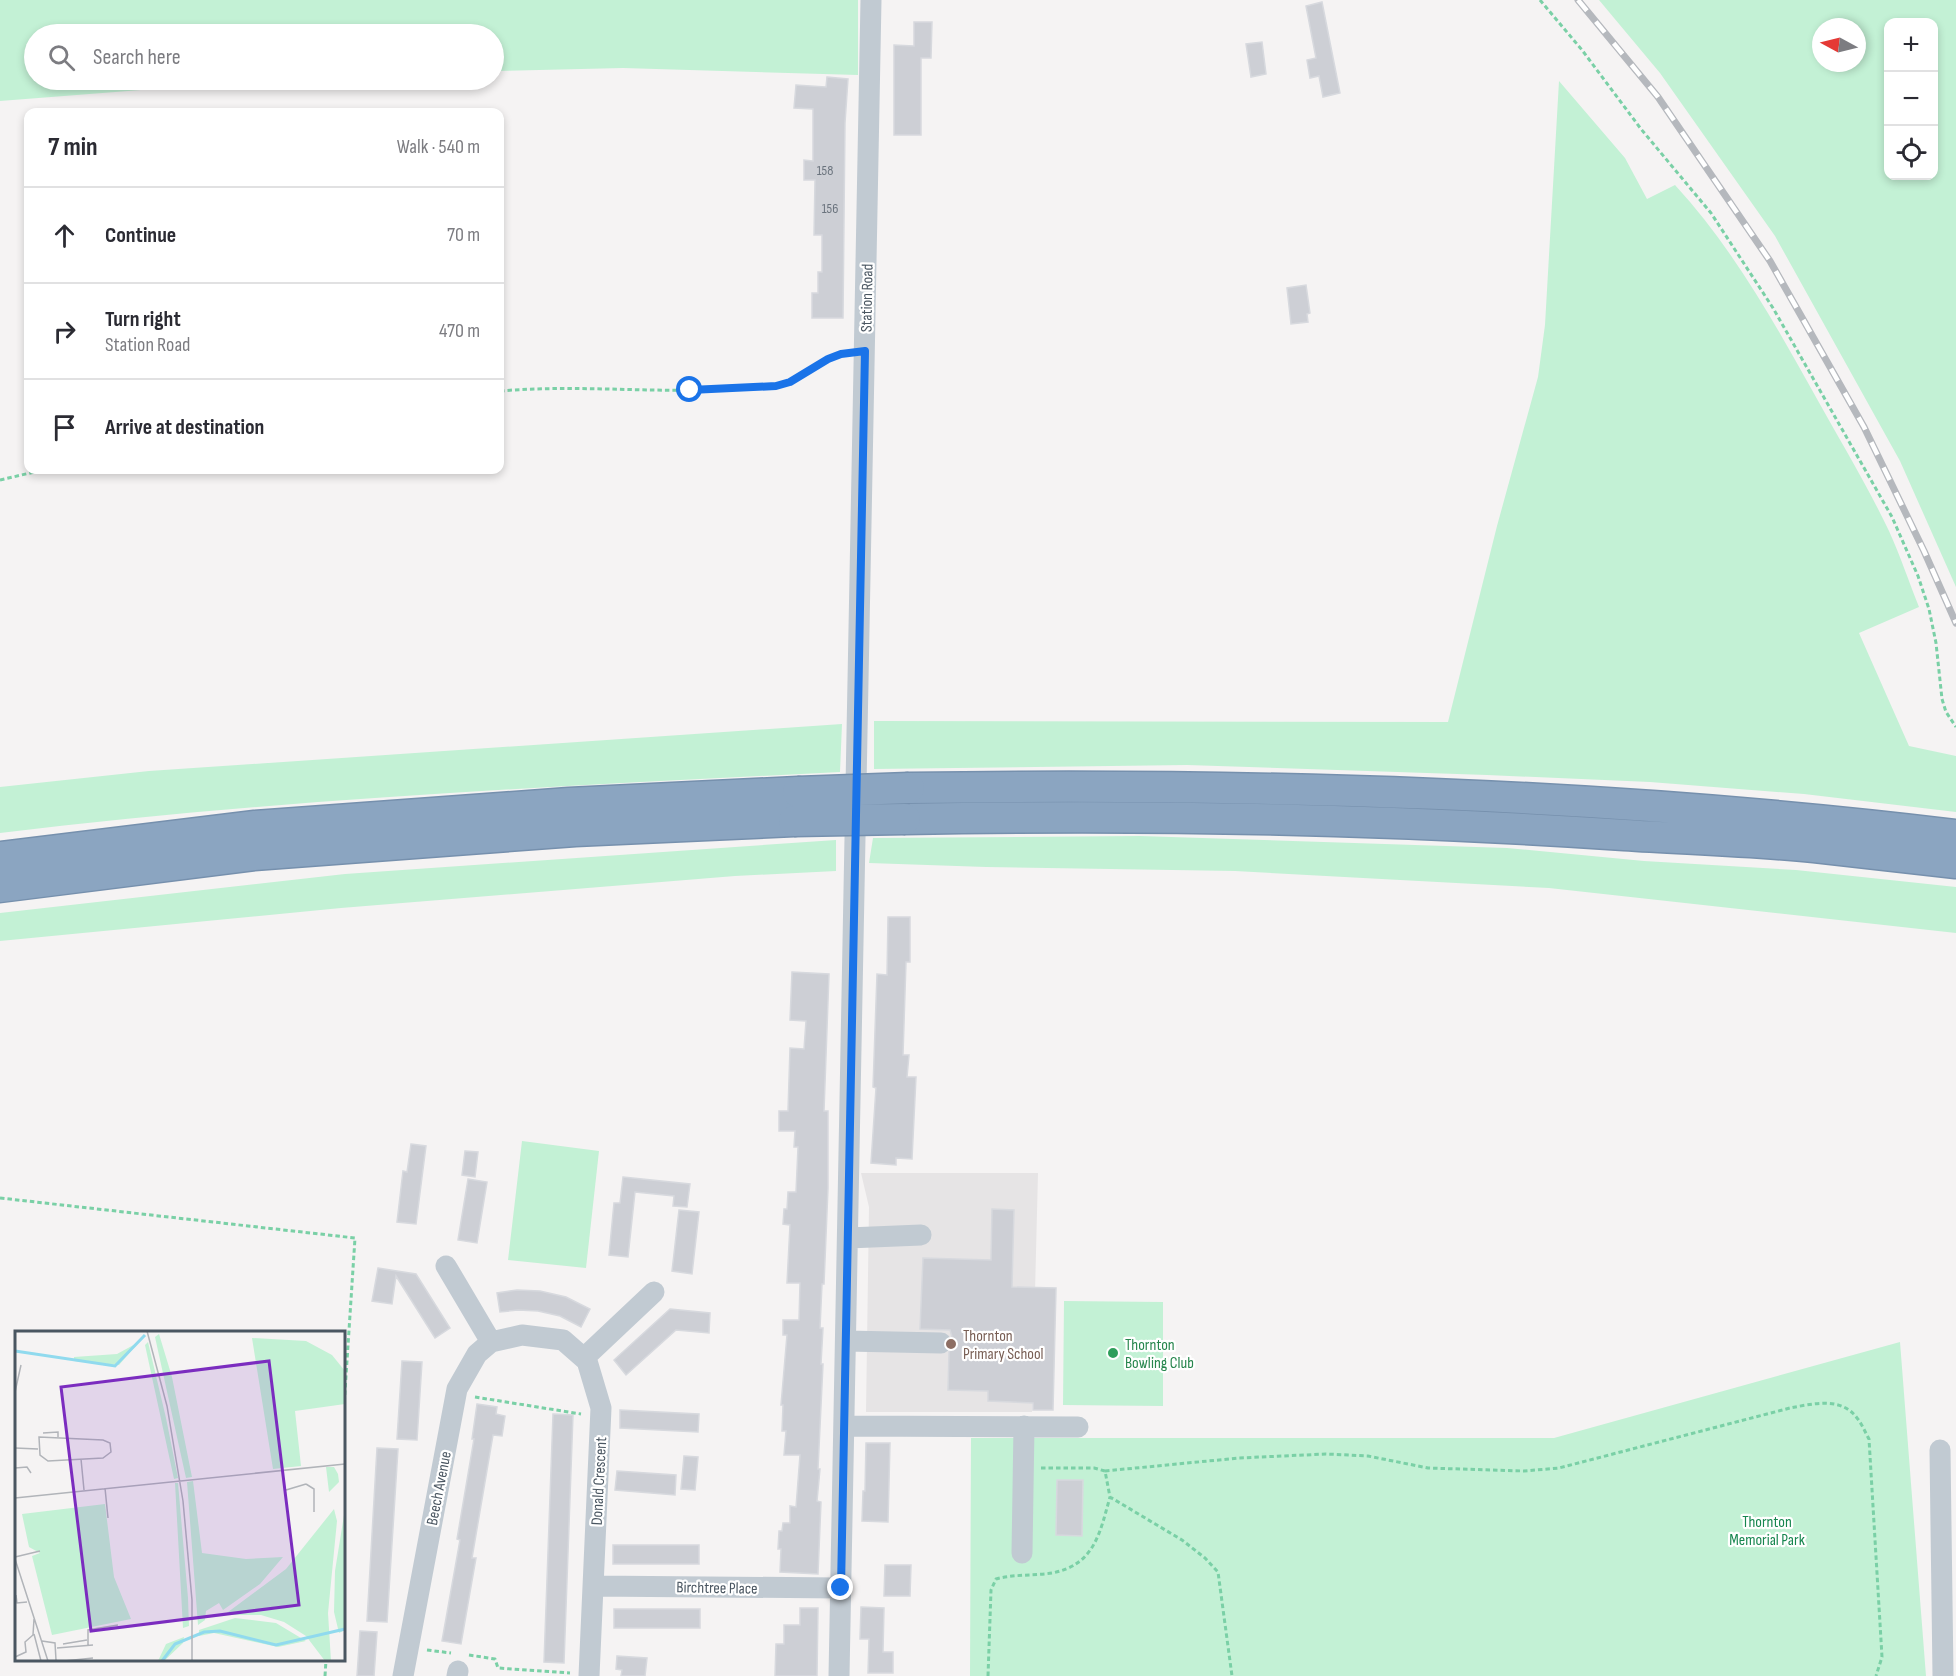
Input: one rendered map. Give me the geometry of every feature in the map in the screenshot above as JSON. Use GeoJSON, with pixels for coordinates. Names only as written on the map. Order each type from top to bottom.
{"type":"FeatureCollection","features":[{"type":"Feature","properties":{"kind":"highway"},"geometry":{"type":"LineString","coordinates":[[0,857],[255,826],[569,803],[909,788],[1071,786],[1357,790],[1448,794],[1718,810],[1956,835]]}},
{"type":"Feature","properties":{"kind":"highway"},"geometry":{"type":"LineString","coordinates":[[0,887],[254,855],[575,831],[794,821],[905,819],[1181,816],[1384,821],[1812,847],[1956,863]]}},
{"type":"Feature","properties":{"kind":"street","name":"Station Road"},"geometry":{"type":"LineString","coordinates":[[839,1676],[871,0]]}},
{"type":"Feature","properties":{"kind":"street"},"geometry":{"type":"LineString","coordinates":[[848,1238],[921,1235]]}},
{"type":"Feature","properties":{"kind":"street"},"geometry":{"type":"LineString","coordinates":[[446,1266],[491,1342],[522,1335],[563,1340],[584,1358],[654,1292]]}},
{"type":"Feature","properties":{"kind":"street"},"geometry":{"type":"LineString","coordinates":[[846,1341],[941,1342]]}},
{"type":"Feature","properties":{"kind":"street","name":"Beech Avenue"},"geometry":{"type":"LineString","coordinates":[[403,1676],[457,1389],[477,1354],[491,1342]]}},
{"type":"Feature","properties":{"kind":"street","name":"Donald Crescent"},"geometry":{"type":"LineString","coordinates":[[584,1358],[587,1361],[601,1408],[589,1675]]}},
{"type":"Feature","properties":{"kind":"street"},"geometry":{"type":"LineString","coordinates":[[844,1426],[1078,1426]]}},
{"type":"Feature","properties":{"kind":"street"},"geometry":{"type":"LineString","coordinates":[[1022,1553],[1024,1426]]}},
{"type":"Feature","properties":{"kind":"street"},"geometry":{"type":"LineString","coordinates":[[1941,1450],[1948,1493],[1943,1676]]}},
{"type":"Feature","properties":{"kind":"street","name":"Birchtree Place"},"geometry":{"type":"LineString","coordinates":[[593,1586],[841,1588]]}},
{"type":"Feature","properties":{"kind":"path"},"geometry":{"type":"LineString","coordinates":[[1540,0],[1711,213],[1779,318],[1892,517],[1918,576],[1929,609],[1936,644],[1942,699],[1946,712],[1956,727]]}},
{"type":"Feature","properties":{"kind":"path"},"geometry":{"type":"LineString","coordinates":[[504,391],[542,387],[690,390],[776,386],[790,382],[828,359],[841,354],[865,351]]}},
{"type":"Feature","properties":{"kind":"path"},"geometry":{"type":"LineString","coordinates":[[0,480],[26,474]]}},
{"type":"Feature","properties":{"kind":"path"},"geometry":{"type":"LineString","coordinates":[[0,1198],[355,1238],[345,1392]]}},
{"type":"Feature","properties":{"kind":"path"},"geometry":{"type":"LineString","coordinates":[[456,1394],[601,1417]]}},
{"type":"Feature","properties":{"kind":"path"},"geometry":{"type":"LineString","coordinates":[[1023,1468],[1094,1468],[1105,1471],[1239,1458],[1326,1454],[1368,1455],[1428,1467],[1524,1471],[1559,1468],[1790,1408],[1822,1403],[1838,1405],[1856,1416],[1869,1439],[1881,1657],[1876,1676]]}},
{"type":"Feature","properties":{"kind":"path"},"geometry":{"type":"LineString","coordinates":[[988,1676],[991,1590],[996,1579],[1060,1571],[1067,1569],[1091,1552],[1099,1536],[1110,1497],[1105,1471]]}},
{"type":"Feature","properties":{"kind":"path"},"geometry":{"type":"LineString","coordinates":[[1110,1497],[1182,1540],[1205,1558],[1218,1572],[1232,1676]]}},
{"type":"Feature","properties":{"kind":"path"},"geometry":{"type":"LineString","coordinates":[[408,1647],[457,1664],[495,1659],[498,1668],[589,1675]]}},
{"type":"Feature","properties":{"kind":"path"},"geometry":{"type":"LineString","coordinates":[[325,1676],[326,1661]]}},
{"type":"Feature","properties":{"kind":"shaded area","name":"Thornton Primary School"},"geometry":{"type":"Polygon","coordinates":[[[861,1173],[1038,1173],[1032,1412],[866,1412],[869,1207],[861,1173]]]}},
{"type":"Feature","properties":{"kind":"green space"},"geometry":{"type":"Polygon","coordinates":[[[0,0],[858,0],[858,75],[623,68],[504,71],[504,24],[24,24],[24,90],[141,90],[0,101],[0,0]]]}},
{"type":"Feature","properties":{"kind":"green space"},"geometry":{"type":"Polygon","coordinates":[[[1599,0],[1956,0],[1956,587],[1900,461],[1775,236],[1660,73],[1599,0]]]}},
{"type":"Feature","properties":{"kind":"green space"},"geometry":{"type":"Polygon","coordinates":[[[1559,81],[1625,158],[1647,199],[1675,185],[1695,208],[1750,283],[1861,478],[1889,531],[1919,607],[1859,633],[1909,746],[1956,756],[1956,812],[1804,794],[1650,782],[1487,775],[1187,765],[874,769],[874,721],[1448,722],[1497,526],[1538,377],[1545,325],[1559,81]]]}},
{"type":"Feature","properties":{"kind":"green space"},"geometry":{"type":"Polygon","coordinates":[[[842,724],[840,772],[525,788],[315,802],[0,833],[0,787],[149,771],[842,724]]]}},
{"type":"Feature","properties":{"kind":"green space"},"geometry":{"type":"Polygon","coordinates":[[[1140,836],[1507,848],[1644,861],[1796,870],[1956,887],[1956,933],[1549,888],[1235,871],[869,863],[873,838],[1140,836]]]}},
{"type":"Feature","properties":{"kind":"green space"},"geometry":{"type":"Polygon","coordinates":[[[836,840],[836,871],[735,876],[341,908],[0,941],[0,913],[345,874],[836,840]]]}},
{"type":"Feature","properties":{"kind":"green space"},"geometry":{"type":"Polygon","coordinates":[[[522,1141],[599,1151],[586,1268],[508,1260],[522,1141]]]}},
{"type":"Feature","properties":{"kind":"green space","name":"Thornton Bowling Club"},"geometry":{"type":"Polygon","coordinates":[[[1064,1301],[1163,1302],[1163,1406],[1063,1405],[1064,1301]]]}},
{"type":"Feature","properties":{"kind":"green space","name":"Thornton Memorial Park"},"geometry":{"type":"Polygon","coordinates":[[[1900,1342],[1926,1676],[970,1676],[971,1438],[1554,1438],[1900,1342]]]}},
{"type":"Feature","properties":{"kind":"building"},"geometry":{"type":"Polygon","coordinates":[[[1322,2],[1340,93],[1323,97],[1319,76],[1310,78],[1307,60],[1316,58],[1306,6],[1322,2]]]}},
{"type":"Feature","properties":{"kind":"building"},"geometry":{"type":"Polygon","coordinates":[[[914,22],[932,22],[931,58],[921,58],[921,135],[894,135],[894,45],[914,46],[914,22]]]}},
{"type":"Feature","properties":{"kind":"building"},"geometry":{"type":"Polygon","coordinates":[[[1262,42],[1266,74],[1251,77],[1246,44],[1262,42]]]}},
{"type":"Feature","properties":{"kind":"building"},"geometry":{"type":"Polygon","coordinates":[[[827,77],[848,79],[845,123],[843,318],[812,318],[812,293],[818,293],[818,272],[822,272],[822,235],[814,235],[815,180],[804,180],[804,160],[813,161],[813,109],[794,108],[796,85],[826,87],[827,77]]]}},
{"type":"Feature","properties":{"kind":"building"},"geometry":{"type":"Polygon","coordinates":[[[1306,285],[1310,313],[1307,314],[1308,322],[1291,324],[1287,288],[1306,285]]]}},
{"type":"Feature","properties":{"kind":"building"},"geometry":{"type":"Polygon","coordinates":[[[888,917],[910,917],[910,962],[906,962],[903,1055],[909,1055],[907,1077],[916,1077],[912,1159],[896,1158],[896,1165],[871,1163],[876,1088],[873,1087],[877,974],[887,975],[888,917]]]}},
{"type":"Feature","properties":{"kind":"building"},"geometry":{"type":"Polygon","coordinates":[[[792,972],[829,974],[824,1111],[828,1111],[828,1188],[820,1328],[823,1328],[821,1364],[823,1364],[817,1501],[821,1502],[818,1574],[780,1572],[781,1549],[778,1549],[779,1531],[782,1531],[783,1523],[790,1523],[790,1506],[796,1507],[800,1455],[784,1455],[786,1431],[782,1431],[783,1405],[781,1405],[787,1335],[783,1335],[783,1320],[799,1320],[800,1283],[787,1283],[790,1225],[783,1224],[788,1192],[796,1192],[798,1147],[794,1147],[795,1131],[779,1131],[779,1111],[788,1111],[790,1048],[804,1049],[806,1021],[790,1020],[792,972]]]}},
{"type":"Feature","properties":{"kind":"building"},"geometry":{"type":"Polygon","coordinates":[[[411,1144],[426,1146],[416,1224],[397,1222],[403,1171],[407,1172],[411,1144]]]}},
{"type":"Feature","properties":{"kind":"building"},"geometry":{"type":"Polygon","coordinates":[[[465,1151],[478,1152],[475,1177],[462,1175],[465,1151]]]}},
{"type":"Feature","properties":{"kind":"building"},"geometry":{"type":"Polygon","coordinates":[[[623,1177],[690,1184],[687,1207],[673,1206],[674,1196],[635,1192],[628,1257],[609,1255],[614,1203],[620,1203],[623,1177]]]}},
{"type":"Feature","properties":{"kind":"building"},"geometry":{"type":"Polygon","coordinates":[[[468,1179],[487,1182],[477,1243],[458,1240],[468,1179]]]}},
{"type":"Feature","properties":{"kind":"building"},"geometry":{"type":"Polygon","coordinates":[[[992,1209],[1014,1210],[1012,1287],[1056,1288],[1053,1410],[1033,1410],[1033,1403],[988,1401],[988,1391],[948,1390],[949,1352],[954,1344],[950,1330],[920,1329],[923,1258],[991,1260],[992,1209]]]}},
{"type":"Feature","properties":{"kind":"building"},"geometry":{"type":"Polygon","coordinates":[[[679,1210],[699,1212],[692,1274],[672,1271],[679,1210]]]}},
{"type":"Feature","properties":{"kind":"building"},"geometry":{"type":"Polygon","coordinates":[[[378,1268],[416,1274],[450,1328],[435,1338],[396,1276],[392,1304],[372,1301],[378,1268]]]}},
{"type":"Feature","properties":{"kind":"building"},"geometry":{"type":"Polygon","coordinates":[[[517,1290],[540,1291],[566,1297],[590,1309],[581,1327],[560,1316],[538,1311],[500,1312],[497,1293],[517,1290]]]}},
{"type":"Feature","properties":{"kind":"building"},"geometry":{"type":"Polygon","coordinates":[[[670,1309],[710,1313],[709,1333],[676,1330],[626,1375],[614,1360],[670,1309]]]}},
{"type":"Feature","properties":{"kind":"building"},"geometry":{"type":"Polygon","coordinates":[[[402,1361],[422,1362],[417,1440],[397,1439],[402,1361]]]}},
{"type":"Feature","properties":{"kind":"building"},"geometry":{"type":"Polygon","coordinates":[[[477,1404],[497,1407],[496,1414],[505,1416],[502,1436],[493,1435],[472,1558],[476,1558],[461,1644],[442,1641],[460,1540],[457,1539],[474,1439],[472,1439],[477,1404]]]}},
{"type":"Feature","properties":{"kind":"building"},"geometry":{"type":"Polygon","coordinates":[[[620,1410],[699,1414],[698,1432],[620,1428],[620,1410]]]}},
{"type":"Feature","properties":{"kind":"building"},"geometry":{"type":"Polygon","coordinates":[[[553,1414],[573,1415],[564,1663],[544,1662],[553,1414]]]}},
{"type":"Feature","properties":{"kind":"building"},"geometry":{"type":"Polygon","coordinates":[[[866,1443],[890,1443],[888,1522],[862,1521],[866,1443]]]}},
{"type":"Feature","properties":{"kind":"building"},"geometry":{"type":"Polygon","coordinates":[[[377,1448],[398,1449],[387,1622],[367,1621],[377,1448]]]}},
{"type":"Feature","properties":{"kind":"building"},"geometry":{"type":"Polygon","coordinates":[[[684,1456],[698,1457],[695,1490],[681,1489],[684,1456]]]}},
{"type":"Feature","properties":{"kind":"building"},"geometry":{"type":"Polygon","coordinates":[[[617,1471],[676,1475],[675,1495],[615,1490],[617,1471]]]}},
{"type":"Feature","properties":{"kind":"building"},"geometry":{"type":"Polygon","coordinates":[[[1057,1480],[1083,1480],[1082,1536],[1056,1535],[1057,1480]]]}},
{"type":"Feature","properties":{"kind":"building"},"geometry":{"type":"Polygon","coordinates":[[[613,1545],[699,1545],[699,1564],[613,1564],[613,1545]]]}},
{"type":"Feature","properties":{"kind":"building"},"geometry":{"type":"Polygon","coordinates":[[[885,1565],[911,1565],[910,1596],[884,1596],[885,1565]]]}},
{"type":"Feature","properties":{"kind":"building"},"geometry":{"type":"Polygon","coordinates":[[[861,1607],[884,1608],[883,1652],[893,1652],[893,1673],[868,1673],[869,1639],[860,1639],[861,1607]]]}},
{"type":"Feature","properties":{"kind":"building"},"geometry":{"type":"Polygon","coordinates":[[[800,1608],[818,1608],[817,1676],[775,1676],[776,1644],[784,1644],[784,1625],[800,1625],[800,1608]]]}},
{"type":"Feature","properties":{"kind":"building"},"geometry":{"type":"Polygon","coordinates":[[[614,1609],[700,1609],[700,1628],[614,1628],[614,1609]]]}},
{"type":"Feature","properties":{"kind":"building"},"geometry":{"type":"Polygon","coordinates":[[[360,1631],[377,1632],[374,1676],[357,1676],[360,1631]]]}},
{"type":"Feature","properties":{"kind":"building"},"geometry":{"type":"Polygon","coordinates":[[[617,1656],[647,1658],[645,1676],[621,1676],[622,1670],[616,1669],[617,1656]]]}},
{"type":"Feature","properties":{"kind":"railway"},"geometry":{"type":"LineString","coordinates":[[1578,0],[1658,97],[1770,261],[1864,427],[1956,623]]}},
{"type":"Feature","properties":{"kind":"place","name":"Thornton Primary School"},"geometry":{"type":"Point","coordinates":[951,1344]}},
{"type":"Feature","properties":{"kind":"place","name":"Thornton Bowling Club"},"geometry":{"type":"Point","coordinates":[1113,1353]}},
{"type":"Feature","properties":{"kind":"route"},"geometry":{"type":"LineString","coordinates":[[690,390],[776,386],[790,382],[828,359],[841,354],[865,351],[841,1588]]}}]}
